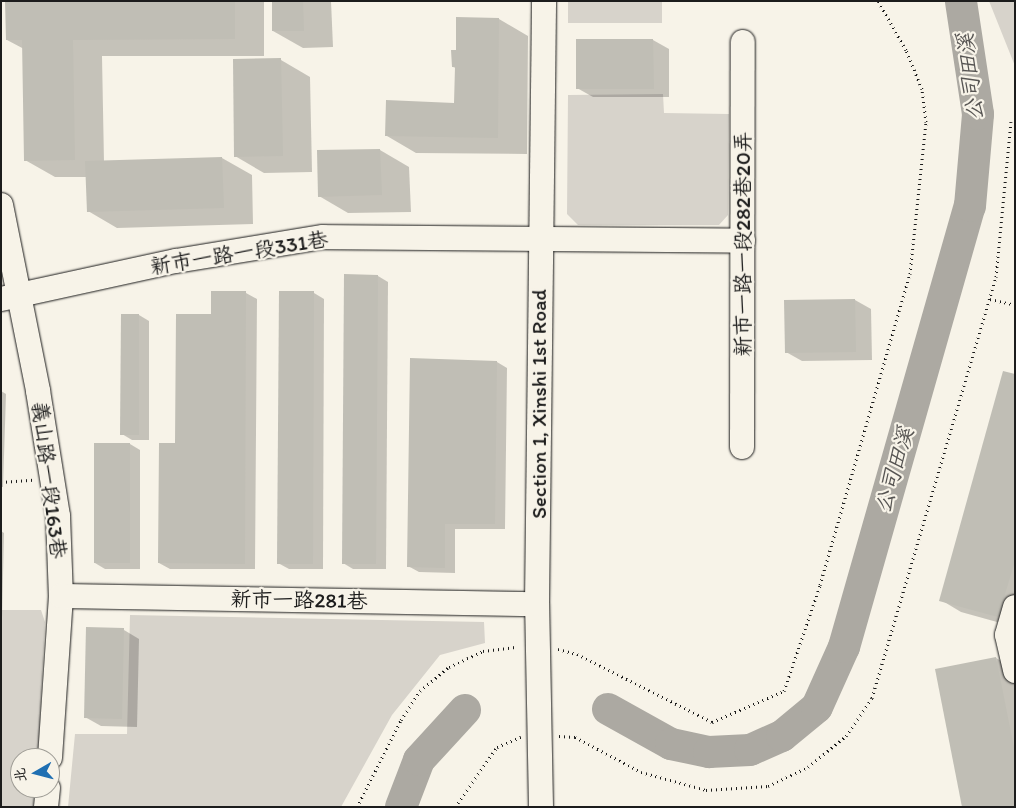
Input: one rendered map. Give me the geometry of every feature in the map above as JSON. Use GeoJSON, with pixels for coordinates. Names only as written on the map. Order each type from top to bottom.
{"type":"FeatureCollection","features":[{"type":"Feature","properties":{"kind":"street","name":"Section 1, Xinshi 1st Road"},"geometry":{"type":"LineString","coordinates":[[541,807],[537,604],[544,1]]}},
{"type":"Feature","properties":{"kind":"street","name":"新市一路一段282巷20弄"},"geometry":{"type":"LineString","coordinates":[[742,447],[743,42]]}},
{"type":"Feature","properties":{"kind":"street","name":"義山路一段163巷"},"geometry":{"type":"LineString","coordinates":[[1,205],[9,298],[38,391],[58,516],[61,596],[51,748]]}},
{"type":"Feature","properties":{"kind":"street","name":"新市一路一段331巷"},"geometry":{"type":"LineString","coordinates":[[9,298],[176,260],[323,237],[540,241],[743,241]]}},
{"type":"Feature","properties":{"kind":"street","name":"新市一路281巷"},"geometry":{"type":"LineString","coordinates":[[61,596],[537,604]]}},
{"type":"Feature","properties":{"kind":"street"},"geometry":{"type":"LineString","coordinates":[[1015,607],[1008,635],[1015,671]]}},
{"type":"Feature","properties":{"kind":"path"},"geometry":{"type":"LineString","coordinates":[[357,807],[401,720],[426,686],[449,667],[483,651],[539,645],[577,654],[712,722],[784,690],[820,585],[910,274],[926,122],[922,90],[906,50],[878,1]]}},
{"type":"Feature","properties":{"kind":"path"},"geometry":{"type":"LineString","coordinates":[[575,737],[641,772],[706,790],[768,786],[808,767],[846,736],[872,698],[996,277],[1011,122]]}},
{"type":"Feature","properties":{"kind":"path"},"geometry":{"type":"LineString","coordinates":[[990,299],[1015,305]]}},
{"type":"Feature","properties":{"kind":"path"},"geometry":{"type":"LineString","coordinates":[[1,482],[34,480]]}},
{"type":"Feature","properties":{"kind":"path"},"geometry":{"type":"LineString","coordinates":[[455,807],[497,747]]}},
{"type":"Feature","properties":{"kind":"shaded area"},"geometry":{"type":"Polygon","coordinates":[[[568,1],[662,1],[662,23],[568,23],[568,1]]]}},
{"type":"Feature","properties":{"kind":"shaded area"},"geometry":{"type":"Polygon","coordinates":[[[989,1],[1015,1],[1015,66],[989,1]]]}},
{"type":"Feature","properties":{"kind":"shaded area"},"geometry":{"type":"Polygon","coordinates":[[[663,94],[664,113],[729,114],[728,215],[719,225],[578,225],[567,214],[568,95],[663,94]]]}},
{"type":"Feature","properties":{"kind":"shaded area"},"geometry":{"type":"Polygon","coordinates":[[[1,610],[41,610],[45,622],[39,748],[10,748],[10,798],[34,798],[33,807],[1,807],[1,610]]]}},
{"type":"Feature","properties":{"kind":"shaded area"},"geometry":{"type":"Polygon","coordinates":[[[130,615],[484,622],[485,643],[440,655],[392,715],[341,807],[68,807],[75,734],[127,734],[130,615]]]}},
{"type":"Feature","properties":{"kind":"building"},"geometry":{"type":"Polygon","coordinates":[[[5,1],[235,1],[235,39],[73,40],[75,160],[24,161],[22,40],[6,40],[5,1]]]}},
{"type":"Feature","properties":{"kind":"building"},"geometry":{"type":"Polygon","coordinates":[[[272,1],[303,1],[304,31],[272,31],[272,1]]]}},
{"type":"Feature","properties":{"kind":"building"},"geometry":{"type":"Polygon","coordinates":[[[456,17],[499,18],[498,138],[385,136],[386,100],[454,103],[455,67],[452,67],[451,50],[456,50],[456,17]]]}},
{"type":"Feature","properties":{"kind":"building"},"geometry":{"type":"Polygon","coordinates":[[[576,39],[653,39],[654,89],[576,89],[576,39]]]}},
{"type":"Feature","properties":{"kind":"building"},"geometry":{"type":"Polygon","coordinates":[[[281,58],[283,156],[234,157],[233,59],[281,58]]]}},
{"type":"Feature","properties":{"kind":"building"},"geometry":{"type":"Polygon","coordinates":[[[380,149],[382,195],[318,197],[317,150],[380,149]]]}},
{"type":"Feature","properties":{"kind":"building"},"geometry":{"type":"Polygon","coordinates":[[[222,157],[224,208],[87,212],[85,161],[222,157]]]}},
{"type":"Feature","properties":{"kind":"building"},"geometry":{"type":"Polygon","coordinates":[[[344,274],[378,275],[376,564],[342,564],[344,274]]]}},
{"type":"Feature","properties":{"kind":"building"},"geometry":{"type":"Polygon","coordinates":[[[211,291],[246,291],[245,564],[158,563],[159,443],[175,443],[176,314],[211,314],[211,291]]]}},
{"type":"Feature","properties":{"kind":"building"},"geometry":{"type":"Polygon","coordinates":[[[279,291],[314,291],[313,564],[277,564],[279,291]]]}},
{"type":"Feature","properties":{"kind":"building"},"geometry":{"type":"Polygon","coordinates":[[[855,299],[856,352],[785,353],[784,300],[855,299]]]}},
{"type":"Feature","properties":{"kind":"building"},"geometry":{"type":"Polygon","coordinates":[[[121,314],[139,314],[139,435],[120,435],[121,314]]]}},
{"type":"Feature","properties":{"kind":"building"},"geometry":{"type":"Polygon","coordinates":[[[410,358],[497,361],[495,524],[445,524],[445,568],[407,567],[410,358]]]}},
{"type":"Feature","properties":{"kind":"building"},"geometry":{"type":"Polygon","coordinates":[[[1003,371],[1015,374],[1015,561],[998,617],[939,601],[1003,371]]]}},
{"type":"Feature","properties":{"kind":"building"},"geometry":{"type":"Polygon","coordinates":[[[94,443],[130,443],[130,563],[94,563],[94,443]]]}},
{"type":"Feature","properties":{"kind":"building"},"geometry":{"type":"Polygon","coordinates":[[[86,627],[124,628],[122,719],[84,718],[86,627]]]}},
{"type":"Feature","properties":{"kind":"building"},"geometry":{"type":"Polygon","coordinates":[[[996,657],[1015,753],[1015,807],[962,807],[935,669],[996,657]]]}},
{"type":"Feature","properties":{"kind":"waterway","name":"公司田溪"},"geometry":{"type":"LineString","coordinates":[[608,709],[671,744],[709,752],[750,750],[782,736],[817,707],[844,647],[970,206],[978,114],[961,1]]}},
{"type":"Feature","properties":{"kind":"waterway","name":"公司田溪"},"geometry":{"type":"LineString","coordinates":[[401,807],[419,760],[465,710]]}}]}
